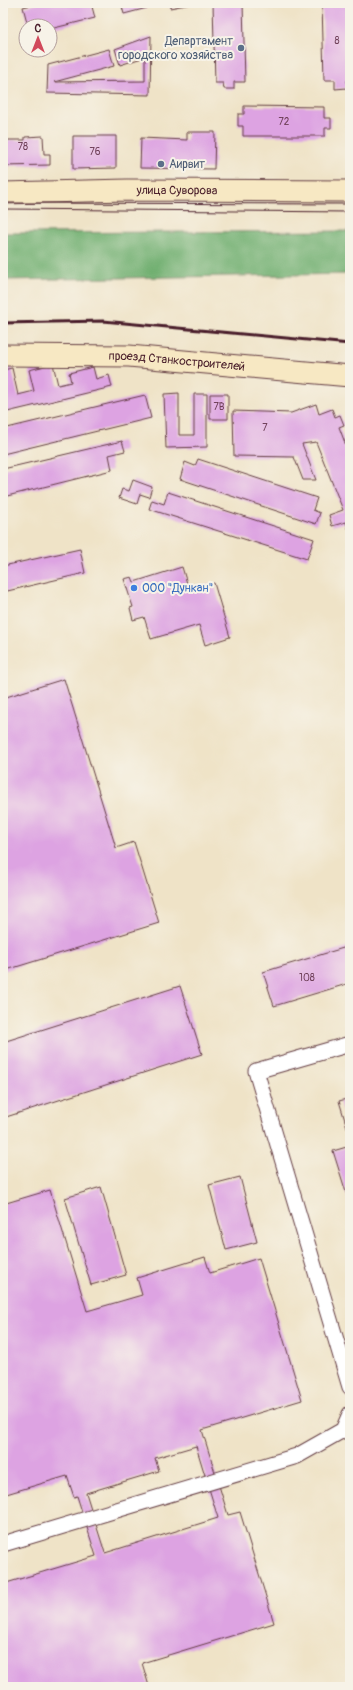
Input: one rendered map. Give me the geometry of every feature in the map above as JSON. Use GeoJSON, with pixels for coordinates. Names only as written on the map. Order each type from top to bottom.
{"type":"FeatureCollection","features":[{"type":"Feature","properties":{"kind":"main road","name":"улица Суворова"},"geometry":{"type":"LineString","coordinates":[[3,193],[127,190],[350,191]]}},
{"type":"Feature","properties":{"kind":"main road","name":"проезд Станкостроителей"},"geometry":{"type":"LineString","coordinates":[[3,355],[53,354],[135,356],[350,376]]}},
{"type":"Feature","properties":{"kind":"street"},"geometry":{"type":"LineString","coordinates":[[350,1044],[256,1071],[350,1387]]}},
{"type":"Feature","properties":{"kind":"street"},"geometry":{"type":"LineString","coordinates":[[3,1544],[297,1456],[344,1430],[350,1414]]}},
{"type":"Feature","properties":{"kind":"green space"},"geometry":{"type":"Polygon","coordinates":[[[350,231],[350,274],[3,280],[3,233],[350,231]]]}},
{"type":"Feature","properties":{"kind":"building"},"geometry":{"type":"Polygon","coordinates":[[[40,3],[91,3],[95,18],[58,27],[58,18],[26,18],[23,7],[40,3]]]}},
{"type":"Feature","properties":{"kind":"building"},"geometry":{"type":"Polygon","coordinates":[[[121,3],[151,4],[146,5],[147,8],[124,14],[121,3]]]}},
{"type":"Feature","properties":{"kind":"building"},"geometry":{"type":"Polygon","coordinates":[[[169,3],[191,3],[191,4],[170,8],[169,3]]]}},
{"type":"Feature","properties":{"kind":"building"},"geometry":{"type":"Polygon","coordinates":[[[213,3],[243,3],[245,82],[234,82],[234,89],[224,89],[223,83],[215,83],[213,3]]]}},
{"type":"Feature","properties":{"kind":"building"},"geometry":{"type":"Polygon","coordinates":[[[322,3],[350,3],[350,80],[347,80],[347,88],[335,89],[335,80],[324,80],[322,3]]]}},
{"type":"Feature","properties":{"kind":"building"},"geometry":{"type":"Polygon","coordinates":[[[151,36],[150,95],[47,93],[48,65],[109,49],[114,66],[54,82],[145,81],[145,57],[120,65],[115,49],[151,36]]]}},
{"type":"Feature","properties":{"kind":"building"},"geometry":{"type":"Polygon","coordinates":[[[244,106],[324,107],[324,118],[331,118],[331,128],[325,128],[325,136],[243,136],[243,126],[238,126],[238,114],[244,114],[244,106]]]}},
{"type":"Feature","properties":{"kind":"building"},"geometry":{"type":"Polygon","coordinates":[[[187,132],[215,132],[214,169],[140,168],[141,138],[187,140],[187,132]]]}},
{"type":"Feature","properties":{"kind":"building"},"geometry":{"type":"Polygon","coordinates":[[[43,136],[44,154],[50,154],[50,165],[3,166],[3,140],[25,140],[25,137],[43,136]]]}},
{"type":"Feature","properties":{"kind":"building"},"geometry":{"type":"Polygon","coordinates":[[[73,136],[116,136],[116,168],[73,169],[73,136]]]}},
{"type":"Feature","properties":{"kind":"building"},"geometry":{"type":"Polygon","coordinates":[[[53,364],[58,385],[71,382],[69,373],[93,367],[96,379],[109,375],[112,387],[3,413],[3,370],[12,368],[18,395],[34,391],[29,370],[53,364]]]}},
{"type":"Feature","properties":{"kind":"building"},"geometry":{"type":"Polygon","coordinates":[[[179,393],[179,435],[194,435],[194,394],[207,394],[207,447],[166,448],[164,394],[179,393]]]}},
{"type":"Feature","properties":{"kind":"building"},"geometry":{"type":"Polygon","coordinates":[[[210,394],[228,394],[228,419],[210,419],[210,394]]]}},
{"type":"Feature","properties":{"kind":"building"},"geometry":{"type":"Polygon","coordinates":[[[145,395],[151,418],[3,454],[3,429],[145,395]]]}},
{"type":"Feature","properties":{"kind":"building"},"geometry":{"type":"Polygon","coordinates":[[[316,404],[319,414],[332,409],[335,417],[340,415],[344,425],[339,427],[350,456],[350,534],[346,522],[332,526],[329,515],[343,510],[316,442],[302,444],[316,480],[303,480],[294,457],[234,456],[233,411],[291,413],[316,404]]]}},
{"type":"Feature","properties":{"kind":"building"},"geometry":{"type":"Polygon","coordinates":[[[122,441],[125,451],[109,455],[112,470],[3,497],[3,469],[122,441]]]}},
{"type":"Feature","properties":{"kind":"building"},"geometry":{"type":"Polygon","coordinates":[[[198,459],[317,498],[313,510],[320,513],[316,524],[180,479],[185,462],[195,466],[198,459]]]}},
{"type":"Feature","properties":{"kind":"building"},"geometry":{"type":"Polygon","coordinates":[[[133,480],[152,487],[149,497],[140,494],[137,504],[119,498],[122,489],[129,491],[133,480]]]}},
{"type":"Feature","properties":{"kind":"building"},"geometry":{"type":"Polygon","coordinates":[[[168,492],[314,539],[307,559],[149,509],[152,500],[164,504],[168,492]]]}},
{"type":"Feature","properties":{"kind":"building"},"geometry":{"type":"Polygon","coordinates":[[[80,549],[85,573],[3,592],[3,566],[80,549]]]}},
{"type":"Feature","properties":{"kind":"building"},"geometry":{"type":"Polygon","coordinates":[[[182,567],[189,590],[214,583],[230,637],[205,645],[199,625],[151,639],[144,617],[133,620],[130,608],[133,607],[124,579],[132,577],[134,582],[182,567]]]}},
{"type":"Feature","properties":{"kind":"building"},"geometry":{"type":"Polygon","coordinates":[[[64,679],[116,848],[134,842],[159,923],[3,971],[3,698],[64,679]]]}},
{"type":"Feature","properties":{"kind":"building"},"geometry":{"type":"Polygon","coordinates":[[[350,946],[350,983],[274,1006],[263,972],[350,946]]]}},
{"type":"Feature","properties":{"kind":"building"},"geometry":{"type":"Polygon","coordinates":[[[180,986],[202,1054],[3,1118],[3,1042],[180,986]]]}},
{"type":"Feature","properties":{"kind":"building"},"geometry":{"type":"Polygon","coordinates":[[[350,1098],[350,1137],[339,1101],[350,1098]]]}},
{"type":"Feature","properties":{"kind":"building"},"geometry":{"type":"Polygon","coordinates":[[[350,1146],[350,1205],[333,1151],[350,1146]]]}},
{"type":"Feature","properties":{"kind":"building"},"geometry":{"type":"Polygon","coordinates":[[[240,1177],[257,1242],[226,1250],[209,1185],[240,1177]]]}},
{"type":"Feature","properties":{"kind":"building"},"geometry":{"type":"Polygon","coordinates":[[[101,1187],[126,1275],[91,1285],[65,1198],[101,1187]]]}},
{"type":"Feature","properties":{"kind":"building"},"geometry":{"type":"Polygon","coordinates":[[[50,1190],[87,1311],[142,1295],[137,1278],[205,1257],[210,1273],[259,1258],[302,1400],[202,1430],[228,1515],[240,1512],[274,1623],[142,1663],[149,1686],[147,1687],[3,1687],[3,1584],[96,1556],[77,1496],[74,1497],[67,1476],[3,1495],[3,1204],[50,1190]],[[196,1446],[155,1458],[159,1471],[86,1493],[105,1553],[218,1518],[196,1446]]]}},
{"type":"Feature","properties":{"kind":"tram line"},"geometry":{"type":"LineString","coordinates":[[3,203],[350,204]]}},
{"type":"Feature","properties":{"kind":"tram line"},"geometry":{"type":"LineString","coordinates":[[3,209],[350,212]]}},
{"type":"Feature","properties":{"kind":"railway"},"geometry":{"type":"LineString","coordinates":[[3,323],[103,321],[350,344]]}},
{"type":"Feature","properties":{"kind":"place","name":"Департамент городского хозяйства"},"geometry":{"type":"Point","coordinates":[241,48]}},
{"type":"Feature","properties":{"kind":"place","name":"Аирвит"},"geometry":{"type":"Point","coordinates":[161,164]}},
{"type":"Feature","properties":{"kind":"place","name":"ООО \"Дункан\""},"geometry":{"type":"Point","coordinates":[134,588]}}]}
